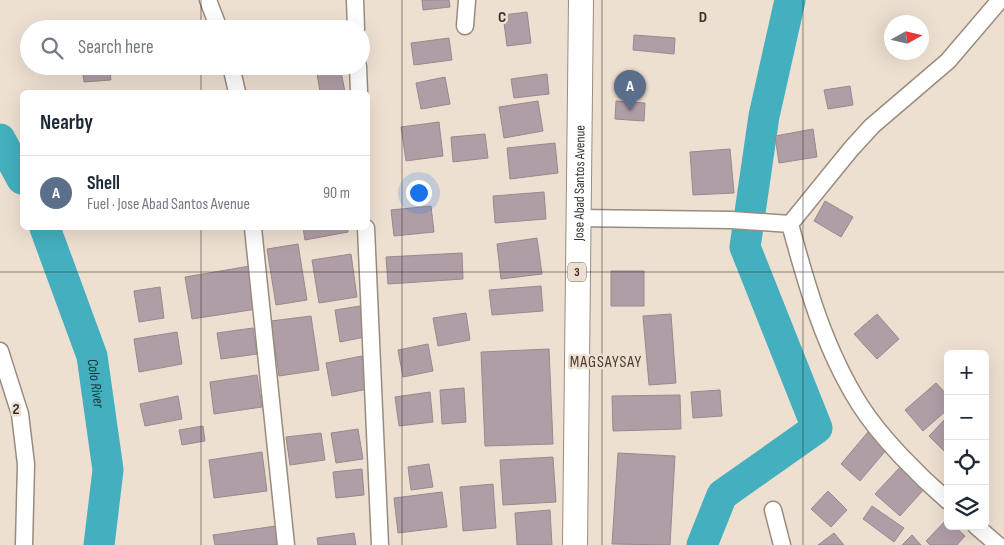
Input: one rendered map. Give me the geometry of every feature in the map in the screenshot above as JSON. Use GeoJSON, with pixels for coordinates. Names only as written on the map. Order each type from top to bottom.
{"type":"FeatureCollection","features":[{"type":"Feature","properties":{"kind":"highway","name":"Jose Abad Santos Avenue"},"geometry":{"type":"LineString","coordinates":[[575,545],[580,0]]}},
{"type":"Feature","properties":{"kind":"street"},"geometry":{"type":"LineString","coordinates":[[208,0],[216,20]]}},
{"type":"Feature","properties":{"kind":"street"},"geometry":{"type":"LineString","coordinates":[[355,0],[356,20]]}},
{"type":"Feature","properties":{"kind":"street"},"geometry":{"type":"LineString","coordinates":[[465,26],[467,0]]}},
{"type":"Feature","properties":{"kind":"street"},"geometry":{"type":"LineString","coordinates":[[790,224],[850,149],[872,126],[948,61],[1000,0]]}},
{"type":"Feature","properties":{"kind":"street"},"geometry":{"type":"LineString","coordinates":[[233,75],[237,90]]}},
{"type":"Feature","properties":{"kind":"street"},"geometry":{"type":"LineString","coordinates":[[359,75],[360,90]]}},
{"type":"Feature","properties":{"kind":"street"},"geometry":{"type":"LineString","coordinates":[[577,218],[731,220],[790,224]]}},
{"type":"Feature","properties":{"kind":"street"},"geometry":{"type":"LineString","coordinates":[[790,224],[803,274],[835,361],[861,406],[894,448],[944,497]]}},
{"type":"Feature","properties":{"kind":"street"},"geometry":{"type":"LineString","coordinates":[[253,230],[286,545]]}},
{"type":"Feature","properties":{"kind":"street"},"geometry":{"type":"LineString","coordinates":[[366,230],[380,545]]}},
{"type":"Feature","properties":{"kind":"street"},"geometry":{"type":"LineString","coordinates":[[0,351],[20,414],[25,456],[26,519],[24,545]]}},
{"type":"Feature","properties":{"kind":"street"},"geometry":{"type":"LineString","coordinates":[[773,510],[782,545]]}},
{"type":"Feature","properties":{"kind":"street"},"geometry":{"type":"LineString","coordinates":[[981,530],[998,545]]}},
{"type":"Feature","properties":{"kind":"building"},"geometry":{"type":"Polygon","coordinates":[[[422,0],[449,0],[450,7],[423,10],[422,0]]]}},
{"type":"Feature","properties":{"kind":"building"},"geometry":{"type":"Polygon","coordinates":[[[527,12],[531,43],[507,46],[503,15],[527,12]]]}},
{"type":"Feature","properties":{"kind":"building"},"geometry":{"type":"Polygon","coordinates":[[[634,35],[675,38],[674,54],[633,50],[634,35]]]}},
{"type":"Feature","properties":{"kind":"building"},"geometry":{"type":"Polygon","coordinates":[[[449,38],[452,60],[414,65],[411,43],[449,38]]]}},
{"type":"Feature","properties":{"kind":"building"},"geometry":{"type":"Polygon","coordinates":[[[547,74],[549,94],[514,98],[511,79],[547,74]]]}},
{"type":"Feature","properties":{"kind":"building"},"geometry":{"type":"Polygon","coordinates":[[[83,75],[110,75],[111,80],[84,82],[83,75]]]}},
{"type":"Feature","properties":{"kind":"building"},"geometry":{"type":"Polygon","coordinates":[[[317,75],[342,75],[345,90],[320,90],[317,75]]]}},
{"type":"Feature","properties":{"kind":"building"},"geometry":{"type":"Polygon","coordinates":[[[445,77],[450,104],[421,109],[416,83],[445,77]]]}},
{"type":"Feature","properties":{"kind":"building"},"geometry":{"type":"Polygon","coordinates":[[[850,86],[853,105],[828,109],[824,90],[850,86]]]}},
{"type":"Feature","properties":{"kind":"building"},"geometry":{"type":"Polygon","coordinates":[[[538,101],[543,131],[504,138],[499,107],[538,101]]]}},
{"type":"Feature","properties":{"kind":"building"},"geometry":{"type":"Polygon","coordinates":[[[616,101],[645,103],[644,121],[615,119],[616,101]]]}},
{"type":"Feature","properties":{"kind":"building"},"geometry":{"type":"Polygon","coordinates":[[[439,122],[443,156],[406,161],[401,127],[439,122]]]}},
{"type":"Feature","properties":{"kind":"building"},"geometry":{"type":"Polygon","coordinates":[[[813,129],[817,157],[779,163],[775,136],[813,129]]]}},
{"type":"Feature","properties":{"kind":"building"},"geometry":{"type":"Polygon","coordinates":[[[485,134],[488,158],[453,162],[451,137],[485,134]]]}},
{"type":"Feature","properties":{"kind":"building"},"geometry":{"type":"Polygon","coordinates":[[[555,143],[558,173],[510,179],[507,148],[555,143]]]}},
{"type":"Feature","properties":{"kind":"building"},"geometry":{"type":"Polygon","coordinates":[[[730,149],[734,193],[693,195],[690,152],[730,149]]]}},
{"type":"Feature","properties":{"kind":"building"},"geometry":{"type":"Polygon","coordinates":[[[544,192],[546,219],[495,223],[493,196],[544,192]]]}},
{"type":"Feature","properties":{"kind":"building"},"geometry":{"type":"Polygon","coordinates":[[[825,201],[853,217],[841,237],[814,221],[825,201]]]}},
{"type":"Feature","properties":{"kind":"building"},"geometry":{"type":"Polygon","coordinates":[[[431,206],[434,232],[394,236],[391,210],[431,206]]]}},
{"type":"Feature","properties":{"kind":"building"},"geometry":{"type":"Polygon","coordinates":[[[303,230],[348,230],[348,232],[305,240],[303,230]]]}},
{"type":"Feature","properties":{"kind":"building"},"geometry":{"type":"Polygon","coordinates":[[[537,238],[542,274],[501,279],[497,244],[537,238]]]}},
{"type":"Feature","properties":{"kind":"building"},"geometry":{"type":"Polygon","coordinates":[[[298,244],[307,300],[276,305],[267,249],[298,244]]]}},
{"type":"Feature","properties":{"kind":"building"},"geometry":{"type":"Polygon","coordinates":[[[462,253],[463,279],[388,284],[386,257],[462,253]]]}},
{"type":"Feature","properties":{"kind":"building"},"geometry":{"type":"Polygon","coordinates":[[[351,254],[357,297],[319,303],[312,260],[351,254]]]}},
{"type":"Feature","properties":{"kind":"building"},"geometry":{"type":"Polygon","coordinates":[[[250,266],[257,309],[192,319],[185,277],[250,266]]]}},
{"type":"Feature","properties":{"kind":"building"},"geometry":{"type":"Polygon","coordinates":[[[611,271],[644,271],[644,306],[611,306],[611,271]]]}},
{"type":"Feature","properties":{"kind":"building"},"geometry":{"type":"Polygon","coordinates":[[[541,286],[543,311],[492,315],[489,290],[541,286]]]}},
{"type":"Feature","properties":{"kind":"building"},"geometry":{"type":"Polygon","coordinates":[[[160,287],[164,318],[139,322],[134,291],[160,287]]]}},
{"type":"Feature","properties":{"kind":"building"},"geometry":{"type":"Polygon","coordinates":[[[360,306],[365,337],[340,342],[335,310],[360,306]]]}},
{"type":"Feature","properties":{"kind":"building"},"geometry":{"type":"Polygon","coordinates":[[[466,313],[470,340],[438,346],[433,318],[466,313]]]}},
{"type":"Feature","properties":{"kind":"building"},"geometry":{"type":"Polygon","coordinates":[[[671,314],[676,383],[649,385],[643,316],[671,314]]]}},
{"type":"Feature","properties":{"kind":"building"},"geometry":{"type":"Polygon","coordinates":[[[877,314],[899,339],[877,359],[854,334],[877,314]]]}},
{"type":"Feature","properties":{"kind":"building"},"geometry":{"type":"Polygon","coordinates":[[[311,316],[319,370],[279,376],[271,321],[311,316]]]}},
{"type":"Feature","properties":{"kind":"building"},"geometry":{"type":"Polygon","coordinates":[[[253,328],[257,354],[221,359],[217,333],[253,328]]]}},
{"type":"Feature","properties":{"kind":"building"},"geometry":{"type":"Polygon","coordinates":[[[177,332],[182,364],[139,372],[134,339],[177,332]]]}},
{"type":"Feature","properties":{"kind":"building"},"geometry":{"type":"Polygon","coordinates":[[[428,344],[433,371],[403,377],[398,350],[428,344]]]}},
{"type":"Feature","properties":{"kind":"building"},"geometry":{"type":"Polygon","coordinates":[[[549,349],[553,444],[485,446],[481,352],[549,349]]]}},
{"type":"Feature","properties":{"kind":"building"},"geometry":{"type":"Polygon","coordinates":[[[362,356],[368,389],[332,396],[326,363],[362,356]]]}},
{"type":"Feature","properties":{"kind":"building"},"geometry":{"type":"Polygon","coordinates":[[[257,375],[262,407],[214,414],[210,382],[257,375]]]}},
{"type":"Feature","properties":{"kind":"building"},"geometry":{"type":"Polygon","coordinates":[[[936,383],[944,392],[944,413],[923,431],[905,410],[936,383]]]}},
{"type":"Feature","properties":{"kind":"building"},"geometry":{"type":"Polygon","coordinates":[[[464,388],[466,422],[442,424],[440,390],[464,388]]]}},
{"type":"Feature","properties":{"kind":"building"},"geometry":{"type":"Polygon","coordinates":[[[720,390],[722,416],[693,418],[691,392],[720,390]]]}},
{"type":"Feature","properties":{"kind":"building"},"geometry":{"type":"Polygon","coordinates":[[[430,392],[433,422],[399,426],[395,397],[430,392]]]}},
{"type":"Feature","properties":{"kind":"building"},"geometry":{"type":"Polygon","coordinates":[[[680,395],[681,429],[613,431],[612,396],[680,395]]]}},
{"type":"Feature","properties":{"kind":"building"},"geometry":{"type":"Polygon","coordinates":[[[178,396],[182,419],[145,426],[140,404],[178,396]]]}},
{"type":"Feature","properties":{"kind":"building"},"geometry":{"type":"Polygon","coordinates":[[[944,420],[944,451],[929,436],[944,420]]]}},
{"type":"Feature","properties":{"kind":"building"},"geometry":{"type":"Polygon","coordinates":[[[203,426],[205,441],[182,445],[179,430],[203,426]]]}},
{"type":"Feature","properties":{"kind":"building"},"geometry":{"type":"Polygon","coordinates":[[[358,429],[363,459],[336,463],[331,433],[358,429]]]}},
{"type":"Feature","properties":{"kind":"building"},"geometry":{"type":"Polygon","coordinates":[[[868,432],[887,449],[860,481],[841,464],[868,432]]]}},
{"type":"Feature","properties":{"kind":"building"},"geometry":{"type":"Polygon","coordinates":[[[321,433],[325,460],[290,465],[286,437],[321,433]]]}},
{"type":"Feature","properties":{"kind":"building"},"geometry":{"type":"Polygon","coordinates":[[[262,452],[267,491],[214,498],[209,460],[262,452]]]}},
{"type":"Feature","properties":{"kind":"building"},"geometry":{"type":"Polygon","coordinates":[[[618,453],[675,456],[670,545],[612,544],[618,453]]]}},
{"type":"Feature","properties":{"kind":"building"},"geometry":{"type":"Polygon","coordinates":[[[553,457],[556,502],[503,505],[500,460],[553,457]]]}},
{"type":"Feature","properties":{"kind":"building"},"geometry":{"type":"Polygon","coordinates":[[[429,464],[433,487],[411,490],[408,467],[429,464]]]}},
{"type":"Feature","properties":{"kind":"building"},"geometry":{"type":"Polygon","coordinates":[[[902,465],[926,487],[900,516],[875,494],[902,465]]]}},
{"type":"Feature","properties":{"kind":"building"},"geometry":{"type":"Polygon","coordinates":[[[362,469],[364,495],[336,498],[333,472],[362,469]]]}},
{"type":"Feature","properties":{"kind":"building"},"geometry":{"type":"Polygon","coordinates":[[[493,484],[496,528],[463,531],[460,487],[493,484]]]}},
{"type":"Feature","properties":{"kind":"building"},"geometry":{"type":"Polygon","coordinates":[[[828,491],[847,510],[831,527],[811,509],[828,491]]]}},
{"type":"Feature","properties":{"kind":"building"},"geometry":{"type":"Polygon","coordinates":[[[442,492],[447,527],[398,533],[394,498],[442,492]]]}},
{"type":"Feature","properties":{"kind":"building"},"geometry":{"type":"Polygon","coordinates":[[[872,506],[904,528],[894,542],[863,519],[872,506]]]}},
{"type":"Feature","properties":{"kind":"building"},"geometry":{"type":"Polygon","coordinates":[[[550,510],[552,545],[517,545],[515,513],[550,510]]]}},
{"type":"Feature","properties":{"kind":"building"},"geometry":{"type":"Polygon","coordinates":[[[944,522],[944,530],[958,530],[965,536],[957,545],[930,545],[926,541],[944,522]]]}},
{"type":"Feature","properties":{"kind":"building"},"geometry":{"type":"Polygon","coordinates":[[[276,526],[279,545],[215,545],[213,535],[276,526]]]}},
{"type":"Feature","properties":{"kind":"building"},"geometry":{"type":"Polygon","coordinates":[[[354,533],[356,545],[318,545],[317,538],[354,533]]]}},
{"type":"Feature","properties":{"kind":"building"},"geometry":{"type":"Polygon","coordinates":[[[834,533],[844,545],[818,545],[834,533]]]}},
{"type":"Feature","properties":{"kind":"building"},"geometry":{"type":"Polygon","coordinates":[[[912,535],[921,545],[902,545],[912,535]]]}},
{"type":"Feature","properties":{"kind":"waterway"},"geometry":{"type":"LineString","coordinates":[[702,545],[722,495],[817,428],[745,247],[764,116],[790,0]]}},
{"type":"Feature","properties":{"kind":"waterway","name":"Colo River"},"geometry":{"type":"LineString","coordinates":[[0,139],[20,175]]}},
{"type":"Feature","properties":{"kind":"waterway","name":"Colo River"},"geometry":{"type":"LineString","coordinates":[[46,230],[92,356],[108,470],[99,545]]}},
{"type":"Feature","properties":{"kind":"place","name":"Shell"},"geometry":{"type":"Point","coordinates":[630,111]}},
{"type":"Feature","properties":{"kind":"district","name":"MAGSAYSAY"},"geometry":{"type":"Point","coordinates":[606,361]}}]}
